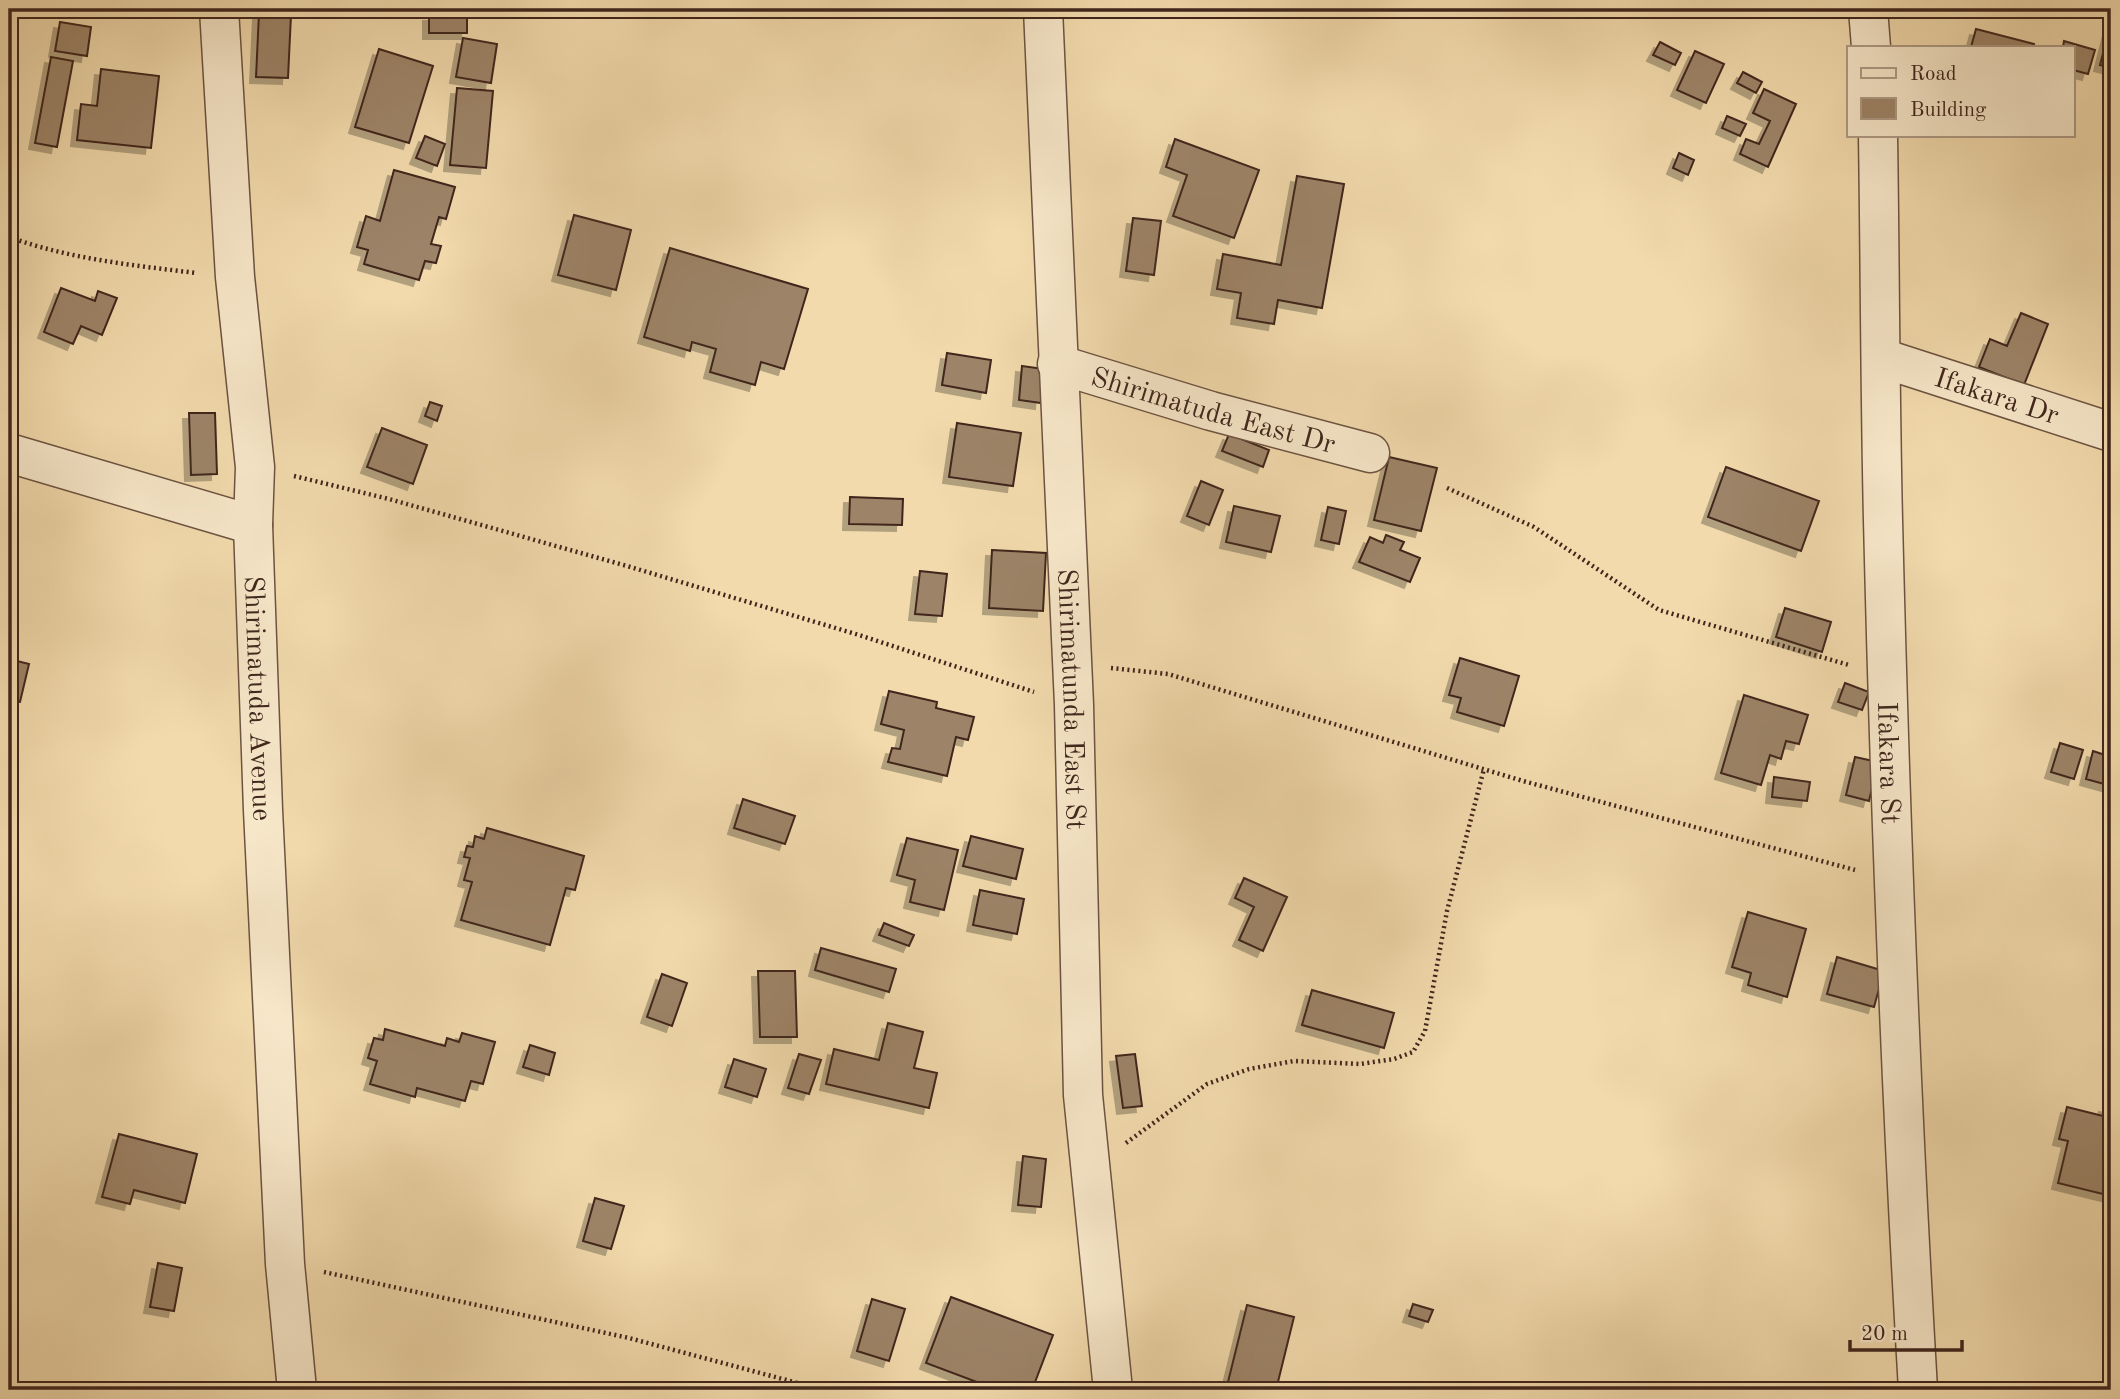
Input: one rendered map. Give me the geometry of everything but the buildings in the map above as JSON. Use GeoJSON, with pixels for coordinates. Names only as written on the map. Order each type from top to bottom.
{"type":"FeatureCollection","features":[{"type":"Feature","properties":{"kind":"street","name":"Shirimatuda Avenue"},"geometry":{"type":"LineString","coordinates":[[219,9],[235,278],[256,467],[253,525],[263,810],[285,1264],[297,1390]]}},
{"type":"Feature","properties":{"kind":"street","name":"Shirimatunda East St"},"geometry":{"type":"LineString","coordinates":[[1043,9],[1074,705],[1083,1095],[1113,1390]]}},
{"type":"Feature","properties":{"kind":"street"},"geometry":{"type":"LineString","coordinates":[[1868,9],[1871,46]]}},
{"type":"Feature","properties":{"kind":"street","name":"Ifakara St"},"geometry":{"type":"LineString","coordinates":[[1878,136],[1887,676],[1906,1171],[1918,1390]]}},
{"type":"Feature","properties":{"kind":"street","name":"Ifakara Dr"},"geometry":{"type":"LineString","coordinates":[[1882,358],[2111,432]]}},
{"type":"Feature","properties":{"kind":"street","name":"Shirimatuda East Dr"},"geometry":{"type":"LineString","coordinates":[[1057,364],[1211,411],[1370,453]]}},
{"type":"Feature","properties":{"kind":"street"},"geometry":{"type":"LineString","coordinates":[[9,453],[253,525]]}},
{"type":"Feature","properties":{"kind":"path"},"geometry":{"type":"LineString","coordinates":[[9,237],[45,250],[112,263],[235,278]]}},
{"type":"Feature","properties":{"kind":"path"},"geometry":{"type":"LineString","coordinates":[[256,467],[389,499],[626,566],[859,635],[1074,705]]}},
{"type":"Feature","properties":{"kind":"path"},"geometry":{"type":"LineString","coordinates":[[1447,488],[1534,527],[1659,610],[1887,676]]}},
{"type":"Feature","properties":{"kind":"path"},"geometry":{"type":"LineString","coordinates":[[1072,664],[1168,674],[1485,769],[1895,881]]}},
{"type":"Feature","properties":{"kind":"path"},"geometry":{"type":"LineString","coordinates":[[1090,1169],[1207,1084],[1249,1069],[1294,1061],[1360,1065],[1394,1059],[1413,1052],[1425,1031],[1447,911],[1485,769]]}},
{"type":"Feature","properties":{"kind":"path"},"geometry":{"type":"LineString","coordinates":[[285,1264],[629,1338],[824,1390]]}}]}
